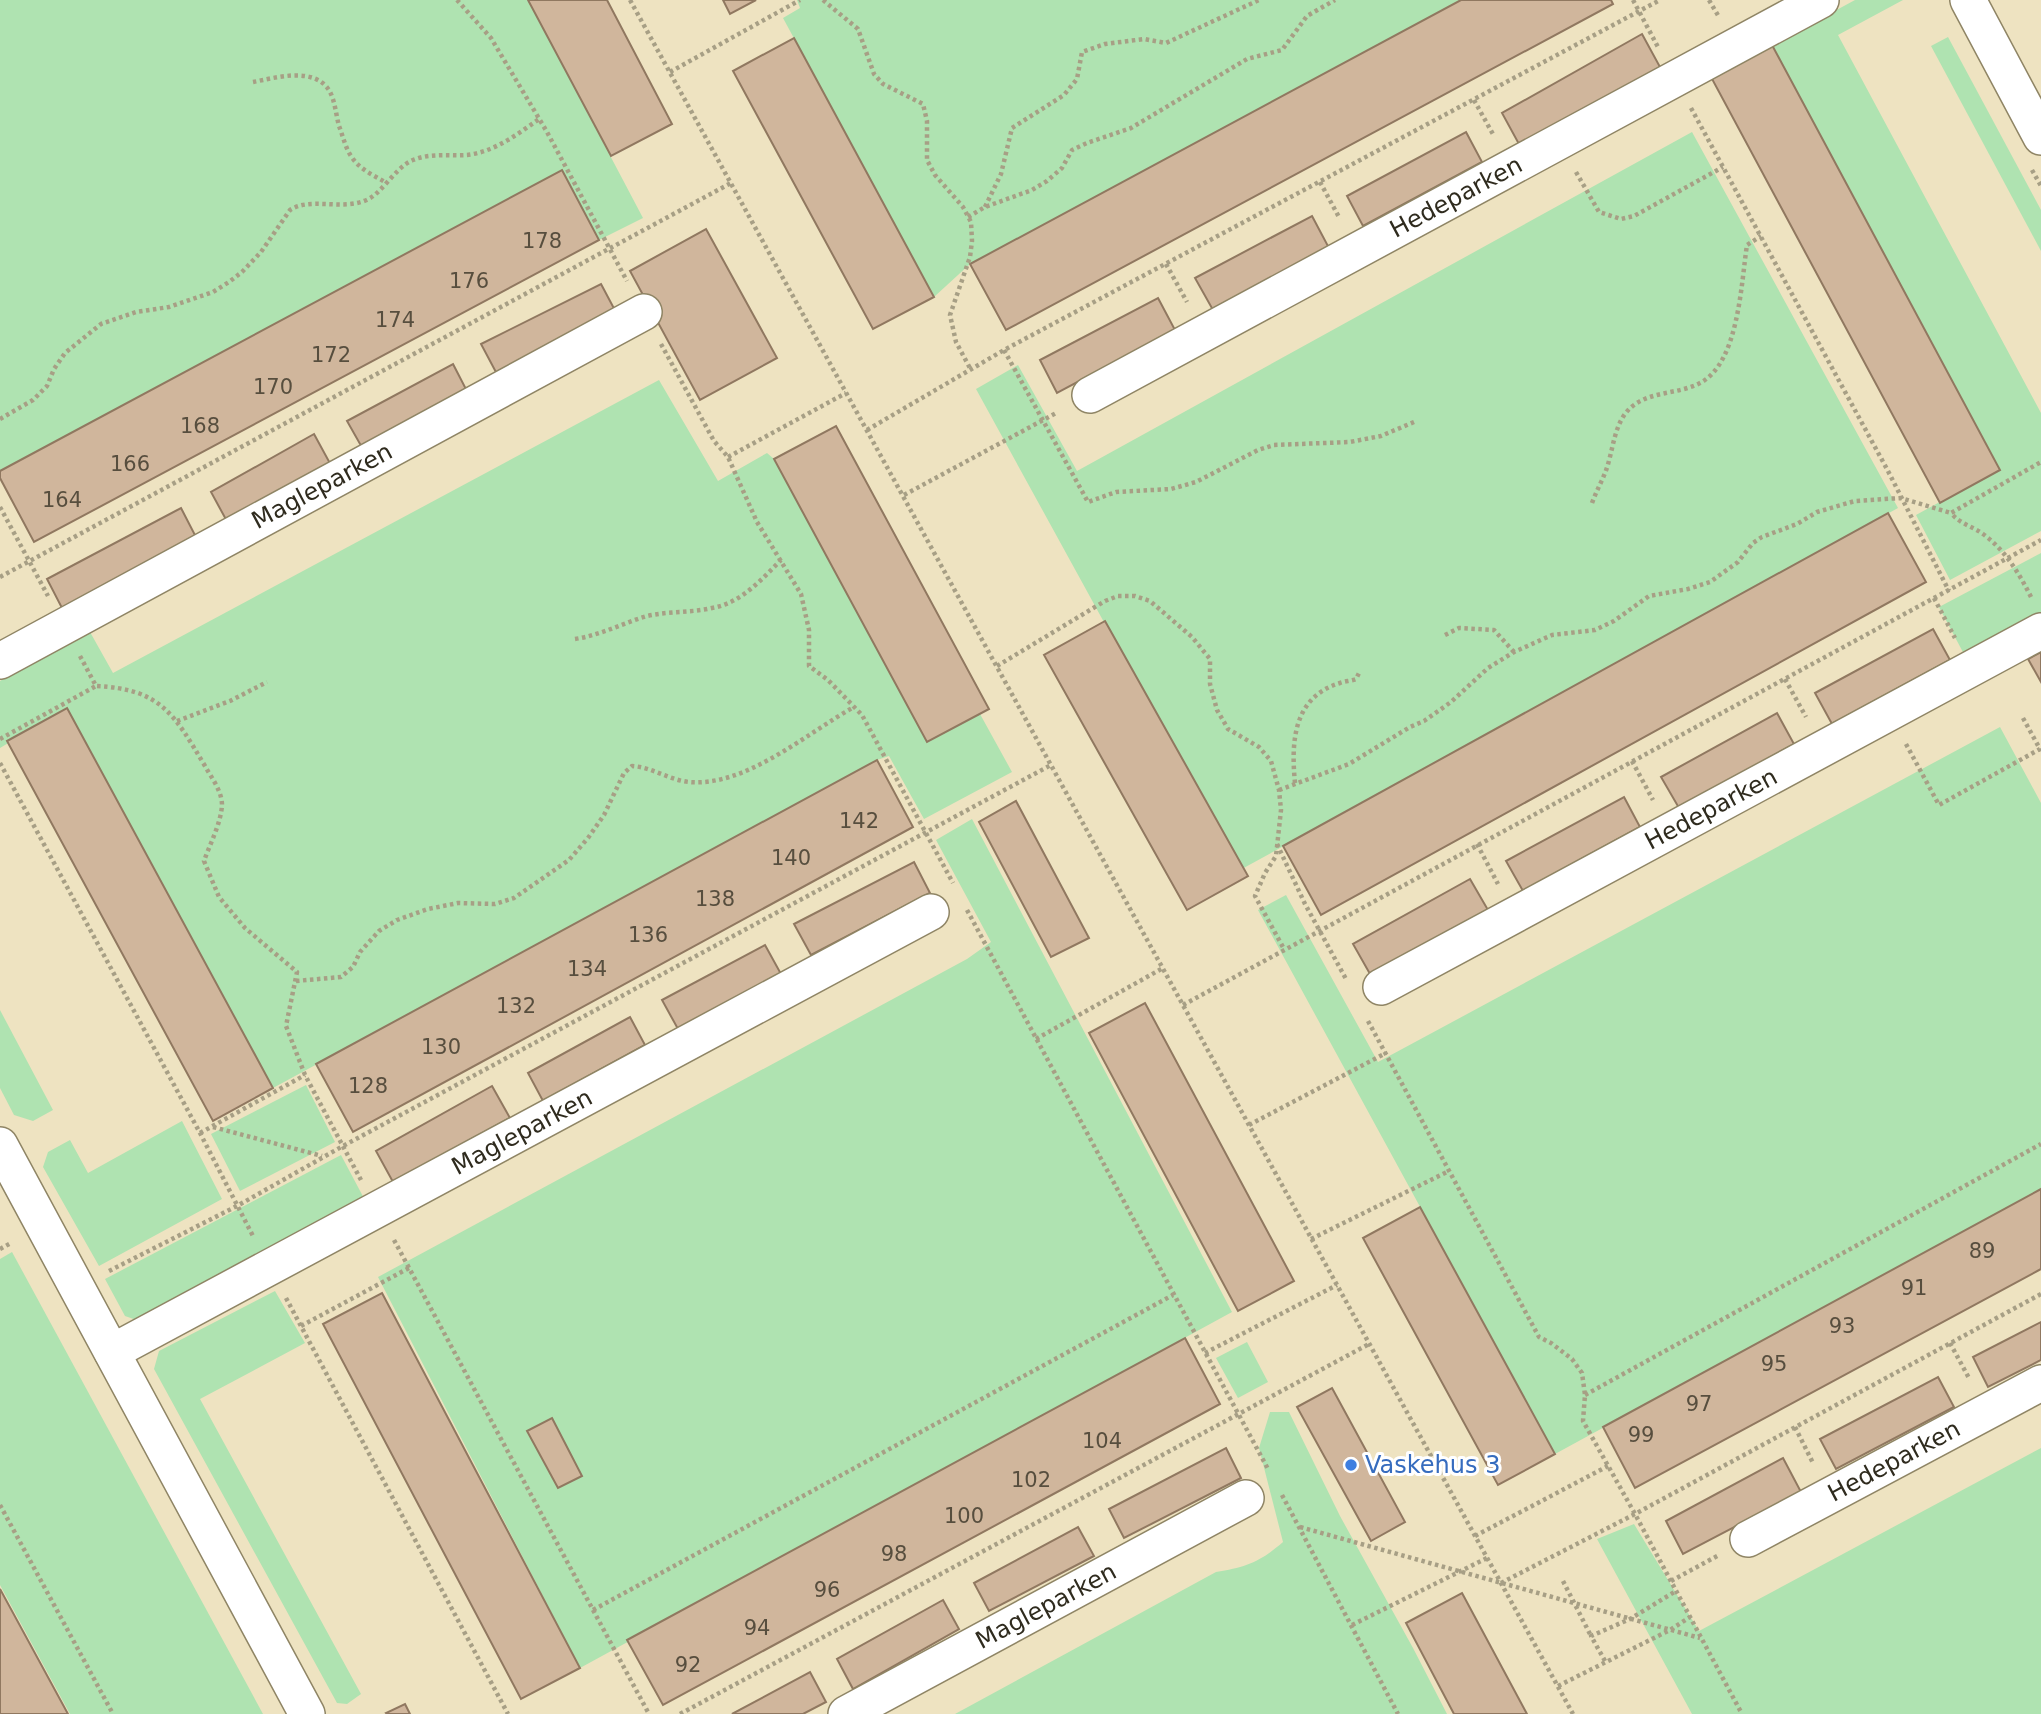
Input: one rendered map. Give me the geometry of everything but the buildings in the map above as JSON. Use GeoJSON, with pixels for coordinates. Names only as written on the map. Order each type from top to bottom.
{"type":"FeatureCollection","features":[{"type":"Feature","properties":{"kind":"street","name":"Hedeparken"},"geometry":{"type":"LineString","coordinates":[[1090,394],[1683,93],[1821,0]]}},
{"type":"Feature","properties":{"kind":"street"},"geometry":{"type":"LineString","coordinates":[[1968,0],[2041,137]]}},
{"type":"Feature","properties":{"kind":"street","name":"Magleparken"},"geometry":{"type":"LineString","coordinates":[[0,661],[644,312]]}},
{"type":"Feature","properties":{"kind":"street","name":"Hedeparken"},"geometry":{"type":"LineString","coordinates":[[1365,996],[1971,668],[2038,618]]}},
{"type":"Feature","properties":{"kind":"street","name":"Magleparken"},"geometry":{"type":"LineString","coordinates":[[112,1352],[931,912]]}},
{"type":"Feature","properties":{"kind":"street"},"geometry":{"type":"LineString","coordinates":[[0,1145],[307,1714]]}},
{"type":"Feature","properties":{"kind":"street","name":"Hedeparken"},"geometry":{"type":"LineString","coordinates":[[1748,1539],[2041,1382]]}},
{"type":"Feature","properties":{"kind":"street","name":"Magleparken"},"geometry":{"type":"LineString","coordinates":[[846,1714],[1261,1491]]}},
{"type":"Feature","properties":{"kind":"path"},"geometry":{"type":"LineString","coordinates":[[457,0],[491,38],[539,118],[714,441],[729,457],[757,522],[801,594],[809,629],[809,666],[828,680],[862,715],[954,885]]}},
{"type":"Feature","properties":{"kind":"path"},"geometry":{"type":"LineString","coordinates":[[630,0],[1573,1714]]}},
{"type":"Feature","properties":{"kind":"path"},"geometry":{"type":"LineString","coordinates":[[670,72],[800,0]]}},
{"type":"Feature","properties":{"kind":"path"},"geometry":{"type":"LineString","coordinates":[[823,0],[858,29],[874,74],[883,84],[923,104],[927,121],[927,160],[935,175],[963,207],[971,222],[970,257],[950,315],[956,341],[971,370]]}},
{"type":"Feature","properties":{"kind":"path"},"geometry":{"type":"LineString","coordinates":[[985,207],[1001,174],[1012,128],[1064,95],[1077,79],[1082,52],[1105,44],[1144,39],[1166,43],[1259,0]]}},
{"type":"Feature","properties":{"kind":"path"},"geometry":{"type":"LineString","coordinates":[[968,217],[1047,181],[1062,168],[1072,150],[1087,142],[1131,128],[1247,59],[1282,50],[1307,16],[1335,0]]}},
{"type":"Feature","properties":{"kind":"path"},"geometry":{"type":"LineString","coordinates":[[1633,0],[1949,591]]}},
{"type":"Feature","properties":{"kind":"path"},"geometry":{"type":"LineString","coordinates":[[867,430],[1004,350],[1660,0]]}},
{"type":"Feature","properties":{"kind":"path"},"geometry":{"type":"LineString","coordinates":[[253,82],[288,75],[312,78],[324,85],[331,92],[345,143],[352,158],[364,170],[385,182]]}},
{"type":"Feature","properties":{"kind":"path"},"geometry":{"type":"LineString","coordinates":[[1474,100],[1488,124]]}},
{"type":"Feature","properties":{"kind":"path"},"geometry":{"type":"LineString","coordinates":[[0,419],[33,400],[47,386],[65,353],[101,324],[136,312],[169,307],[213,292],[242,272],[261,252],[290,211],[297,206],[345,205],[364,201],[372,197],[385,182],[411,161],[437,155],[472,154],[510,140],[539,118]]}},
{"type":"Feature","properties":{"kind":"path"},"geometry":{"type":"LineString","coordinates":[[1585,189],[1599,212],[1609,217],[1626,219],[1723,167]]}},
{"type":"Feature","properties":{"kind":"path"},"geometry":{"type":"LineString","coordinates":[[1320,182],[1334,208]]}},
{"type":"Feature","properties":{"kind":"path"},"geometry":{"type":"LineString","coordinates":[[0,576],[731,183]]}},
{"type":"Feature","properties":{"kind":"path"},"geometry":{"type":"LineString","coordinates":[[1592,503],[1605,473],[1618,428],[1633,405],[1662,393],[1702,382],[1727,352],[1734,331],[1747,245],[1761,236]]}},
{"type":"Feature","properties":{"kind":"path"},"geometry":{"type":"LineString","coordinates":[[1166,264],[1180,289]]}},
{"type":"Feature","properties":{"kind":"path"},"geometry":{"type":"LineString","coordinates":[[1004,350],[1088,502],[1116,492],[1171,489],[1196,482],[1258,450],[1274,445],[1350,442],[1381,436],[1414,422]]}},
{"type":"Feature","properties":{"kind":"path"},"geometry":{"type":"LineString","coordinates":[[729,457],[846,393]]}},
{"type":"Feature","properties":{"kind":"path"},"geometry":{"type":"LineString","coordinates":[[904,495],[1090,394]]}},
{"type":"Feature","properties":{"kind":"path"},"geometry":{"type":"LineString","coordinates":[[1951,513],[2041,462]]}},
{"type":"Feature","properties":{"kind":"path"},"geometry":{"type":"LineString","coordinates":[[1279,790],[1349,764],[1410,727],[1424,722],[1451,702],[1488,668],[1514,652],[1552,635],[1595,630],[1614,621],[1648,596],[1710,582],[1738,562],[1753,543],[1762,537],[1797,524],[1817,512],[1855,501],[1901,498],[1951,513],[1957,522],[1982,533],[2008,558],[2038,618]]}},
{"type":"Feature","properties":{"kind":"path"},"geometry":{"type":"LineString","coordinates":[[0,508],[96,687]]}},
{"type":"Feature","properties":{"kind":"path"},"geometry":{"type":"LineString","coordinates":[[1183,1005],[2041,540]]}},
{"type":"Feature","properties":{"kind":"path"},"geometry":{"type":"LineString","coordinates":[[575,639],[595,636],[647,617],[675,611],[711,609],[734,601],[781,560]]}},
{"type":"Feature","properties":{"kind":"path"},"geometry":{"type":"LineString","coordinates":[[997,666],[1105,601],[1118,596],[1135,596],[1150,601],[1192,637],[1210,659],[1210,684],[1217,710],[1228,729],[1259,747],[1271,761],[1281,810],[1278,844],[1276,856],[1255,896],[1284,949]]}},
{"type":"Feature","properties":{"kind":"path"},"geometry":{"type":"LineString","coordinates":[[1934,598],[1971,668]]}},
{"type":"Feature","properties":{"kind":"path"},"geometry":{"type":"LineString","coordinates":[[1445,635],[1459,628],[1494,630],[1514,652]]}},
{"type":"Feature","properties":{"kind":"path"},"geometry":{"type":"LineString","coordinates":[[1295,783],[1292,746],[1302,711],[1323,691],[1341,682],[1356,679],[1360,671]]}},
{"type":"Feature","properties":{"kind":"path"},"geometry":{"type":"LineString","coordinates":[[1785,679],[1801,708]]}},
{"type":"Feature","properties":{"kind":"path"},"geometry":{"type":"LineString","coordinates":[[177,722],[230,701],[267,682]]}},
{"type":"Feature","properties":{"kind":"path"},"geometry":{"type":"LineString","coordinates":[[0,740],[96,687],[117,687],[146,695],[170,711],[217,787],[222,803],[204,861],[219,897],[244,928],[297,972],[286,1026],[305,1076],[649,1714]]}},
{"type":"Feature","properties":{"kind":"path"},"geometry":{"type":"LineString","coordinates":[[296,981],[341,977],[353,967],[360,952],[379,931],[397,920],[458,903],[495,904],[514,898],[569,860],[589,838],[604,815],[624,773],[632,766],[643,767],[671,779],[690,782],[710,781],[738,774],[768,760],[854,707]]}},
{"type":"Feature","properties":{"kind":"path"},"geometry":{"type":"LineString","coordinates":[[1919,768],[1939,805],[2041,750],[2023,718]]}},
{"type":"Feature","properties":{"kind":"path"},"geometry":{"type":"LineString","coordinates":[[1632,761],[1648,789]]}},
{"type":"Feature","properties":{"kind":"path"},"geometry":{"type":"LineString","coordinates":[[77,1288],[237,1206],[343,1146],[1051,765]]}},
{"type":"Feature","properties":{"kind":"path"},"geometry":{"type":"LineString","coordinates":[[1278,844],[1319,930],[1365,996],[1386,1054],[1539,1337],[1551,1342],[1572,1359],[1582,1373],[1585,1395],[1583,1421],[1742,1714]]}},
{"type":"Feature","properties":{"kind":"path"},"geometry":{"type":"LineString","coordinates":[[1477,844],[1493,873]]}},
{"type":"Feature","properties":{"kind":"path"},"geometry":{"type":"LineString","coordinates":[[966,907],[1271,1474]]}},
{"type":"Feature","properties":{"kind":"path"},"geometry":{"type":"LineString","coordinates":[[1036,1038],[1163,968]]}},
{"type":"Feature","properties":{"kind":"path"},"geometry":{"type":"LineString","coordinates":[[1249,1125],[1386,1054]]}},
{"type":"Feature","properties":{"kind":"path"},"geometry":{"type":"LineString","coordinates":[[200,1133],[305,1076]]}},
{"type":"Feature","properties":{"kind":"path"},"geometry":{"type":"LineString","coordinates":[[212,1126],[324,1157]]}},
{"type":"Feature","properties":{"kind":"path"},"geometry":{"type":"LineString","coordinates":[[1585,1395],[2041,1144]]}},
{"type":"Feature","properties":{"kind":"path"},"geometry":{"type":"LineString","coordinates":[[1311,1239],[1449,1171]]}},
{"type":"Feature","properties":{"kind":"path"},"geometry":{"type":"LineString","coordinates":[[301,1326],[409,1268]]}},
{"type":"Feature","properties":{"kind":"path"},"geometry":{"type":"LineString","coordinates":[[1205,1353],[1337,1285]]}},
{"type":"Feature","properties":{"kind":"path"},"geometry":{"type":"LineString","coordinates":[[1500,1583],[1635,1514],[2041,1294]]}},
{"type":"Feature","properties":{"kind":"path"},"geometry":{"type":"LineString","coordinates":[[593,1610],[1173,1295]]}},
{"type":"Feature","properties":{"kind":"path"},"geometry":{"type":"LineString","coordinates":[[1950,1343],[1964,1369]]}},
{"type":"Feature","properties":{"kind":"path"},"geometry":{"type":"LineString","coordinates":[[680,1714],[1369,1344]]}},
{"type":"Feature","properties":{"kind":"path"},"geometry":{"type":"LineString","coordinates":[[1795,1427],[1808,1452]]}},
{"type":"Feature","properties":{"kind":"path"},"geometry":{"type":"LineString","coordinates":[[1475,1536],[1608,1466]]}},
{"type":"Feature","properties":{"kind":"path"},"geometry":{"type":"LineString","coordinates":[[1261,1491],[1300,1527],[1398,1714]]}},
{"type":"Feature","properties":{"kind":"path"},"geometry":{"type":"LineString","coordinates":[[0,1505],[113,1714]]}},
{"type":"Feature","properties":{"kind":"path"},"geometry":{"type":"LineString","coordinates":[[1300,1527],[1701,1639]]}},
{"type":"Feature","properties":{"kind":"path"},"geometry":{"type":"LineString","coordinates":[[1671,1581],[1748,1539]]}},
{"type":"Feature","properties":{"kind":"path"},"geometry":{"type":"LineString","coordinates":[[1352,1625],[1487,1558]]}},
{"type":"Feature","properties":{"kind":"path"},"geometry":{"type":"LineString","coordinates":[[1563,1581],[1605,1661]]}},
{"type":"Feature","properties":{"kind":"path"},"geometry":{"type":"LineString","coordinates":[[1591,1636],[1630,1619],[1676,1591]]}},
{"type":"Feature","properties":{"kind":"path"},"geometry":{"type":"LineString","coordinates":[[1558,1686],[1670,1630],[1690,1617]]}},
{"type":"Feature","properties":{"kind":"green space"},"geometry":{"type":"Polygon","coordinates":[[[0,0],[528,0],[643,218],[599,240],[562,170],[0,471],[0,0]]]}},
{"type":"Feature","properties":{"kind":"green space"},"geometry":{"type":"Polygon","coordinates":[[[797,0],[1461,0],[970,264],[934,297],[783,18],[800,8],[797,0]]]}},
{"type":"Feature","properties":{"kind":"green space"},"geometry":{"type":"Polygon","coordinates":[[[1855,0],[1903,0],[1838,35],[2041,413],[2041,531],[1950,580],[1916,515],[2000,469],[1772,45],[1855,0]]]}},
{"type":"Feature","properties":{"kind":"green space"},"geometry":{"type":"Polygon","coordinates":[[[1948,37],[2041,210],[2041,251],[1931,46],[1948,37]]]}},
{"type":"Feature","properties":{"kind":"green space"},"geometry":{"type":"Polygon","coordinates":[[[1692,132],[1898,508],[1240,870],[976,389],[1018,365],[1077,471],[1692,132]]]}},
{"type":"Feature","properties":{"kind":"green space"},"geometry":{"type":"Polygon","coordinates":[[[659,380],[718,481],[767,453],[774,459],[927,742],[980,714],[1012,772],[924,819],[889,756],[877,760],[273,1088],[67,708],[0,748],[0,681],[90,632],[113,673],[659,380]]]}},
{"type":"Feature","properties":{"kind":"green space"},"geometry":{"type":"Polygon","coordinates":[[[2041,553],[2041,616],[1965,656],[1939,607],[2041,553]]]}},
{"type":"Feature","properties":{"kind":"green space"},"geometry":{"type":"Polygon","coordinates":[[[2000,727],[2041,803],[2041,1189],[1555,1454],[1258,910],[1286,895],[1378,1062],[2000,727]]]}},
{"type":"Feature","properties":{"kind":"green space"},"geometry":{"type":"Polygon","coordinates":[[[972,819],[1232,1312],[580,1668],[378,1277],[967,959],[991,942],[936,840],[972,819]]]}},
{"type":"Feature","properties":{"kind":"green space"},"geometry":{"type":"Polygon","coordinates":[[[0,1010],[53,1110],[33,1121],[14,1115],[0,1088],[0,1010]]]}},
{"type":"Feature","properties":{"kind":"green space"},"geometry":{"type":"Polygon","coordinates":[[[306,1085],[335,1142],[240,1191],[211,1134],[306,1085]]]}},
{"type":"Feature","properties":{"kind":"green space"},"geometry":{"type":"Polygon","coordinates":[[[182,1121],[222,1199],[99,1266],[43,1167],[48,1152],[70,1140],[88,1173],[182,1121]]]}},
{"type":"Feature","properties":{"kind":"green space"},"geometry":{"type":"Polygon","coordinates":[[[341,1155],[367,1204],[145,1323],[125,1316],[105,1279],[341,1155]]]}},
{"type":"Feature","properties":{"kind":"green space"},"geometry":{"type":"Polygon","coordinates":[[[12,1252],[263,1714],[70,1714],[0,1585],[0,1259],[12,1252]]]}},
{"type":"Feature","properties":{"kind":"green space"},"geometry":{"type":"Polygon","coordinates":[[[275,1291],[305,1343],[200,1399],[361,1694],[347,1704],[337,1703],[154,1369],[159,1351],[275,1291]]]}},
{"type":"Feature","properties":{"kind":"green space"},"geometry":{"type":"Polygon","coordinates":[[[1247,1342],[1268,1382],[1238,1398],[1216,1358],[1247,1342]]]}},
{"type":"Feature","properties":{"kind":"green space"},"geometry":{"type":"Polygon","coordinates":[[[1270,1412],[1289,1412],[1340,1516],[1447,1714],[955,1714],[1216,1572],[1252,1563],[1283,1542],[1259,1448],[1270,1412]]]}},
{"type":"Feature","properties":{"kind":"green space"},"geometry":{"type":"Polygon","coordinates":[[[2041,1448],[2041,1714],[1692,1714],[1597,1539],[1634,1524],[1699,1631],[2041,1448]]]}},
{"type":"Feature","properties":{"kind":"place","name":"Vaskehus 3"},"geometry":{"type":"Point","coordinates":[1351,1465]}}]}
